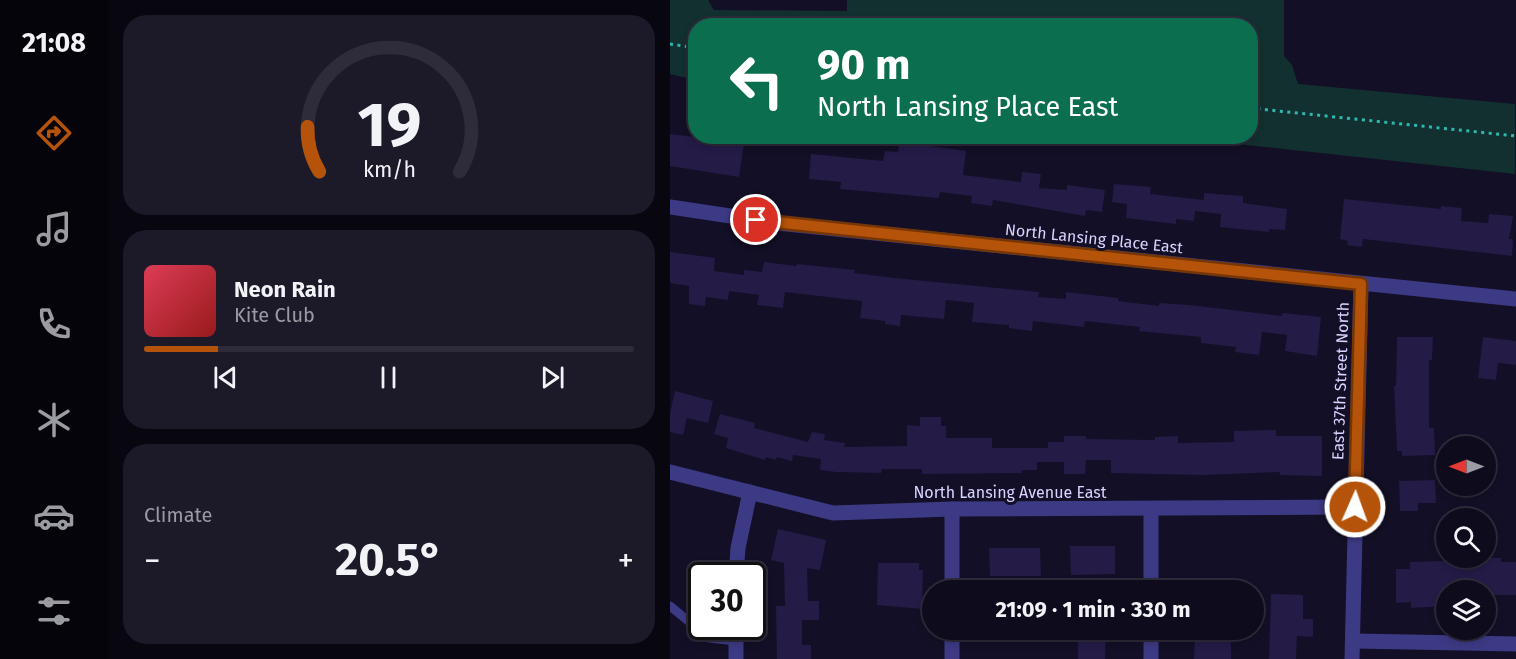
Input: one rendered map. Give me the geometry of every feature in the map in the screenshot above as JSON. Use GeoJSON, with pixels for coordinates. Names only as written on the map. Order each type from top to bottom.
{"type":"FeatureCollection","features":[{"type":"Feature","properties":{"kind":"street","name":"North Lansing Place East"},"geometry":{"type":"LineString","coordinates":[[670,207],[777,223],[1516,299]]}},
{"type":"Feature","properties":{"kind":"street","name":"East 37th Street North"},"geometry":{"type":"LineString","coordinates":[[1352,659],[1355,641],[1355,507],[1361,284]]}},
{"type":"Feature","properties":{"kind":"street","name":"North Lansing Avenue East"},"geometry":{"type":"LineString","coordinates":[[670,472],[833,513],[952,509],[1355,507]]}},
{"type":"Feature","properties":{"kind":"street"},"geometry":{"type":"LineString","coordinates":[[737,562],[750,492]]}},
{"type":"Feature","properties":{"kind":"street"},"geometry":{"type":"LineString","coordinates":[[952,509],[952,580]]}},
{"type":"Feature","properties":{"kind":"street"},"geometry":{"type":"LineString","coordinates":[[1151,509],[1151,580]]}},
{"type":"Feature","properties":{"kind":"street"},"geometry":{"type":"LineString","coordinates":[[736,640],[736,659]]}},
{"type":"Feature","properties":{"kind":"street"},"geometry":{"type":"LineString","coordinates":[[952,640],[952,659]]}},
{"type":"Feature","properties":{"kind":"street"},"geometry":{"type":"LineString","coordinates":[[1151,640],[1151,659]]}},
{"type":"Feature","properties":{"kind":"street"},"geometry":{"type":"LineString","coordinates":[[1355,641],[1516,644]]}},
{"type":"Feature","properties":{"kind":"lane"},"geometry":{"type":"LineString","coordinates":[[670,606],[688,621]]}},
{"type":"Feature","properties":{"kind":"path"},"geometry":{"type":"LineString","coordinates":[[670,44],[688,47]]}},
{"type":"Feature","properties":{"kind":"path"},"geometry":{"type":"LineString","coordinates":[[1258,109],[1516,136]]}},
{"type":"Feature","properties":{"kind":"green space"},"geometry":{"type":"Polygon","coordinates":[[[670,0],[708,0],[714,10],[847,11],[847,0],[1284,0],[1284,56],[1292,65],[1298,84],[1515,104],[1515,174],[1237,144],[1258,144],[1258,18],[688,18],[688,78],[670,74],[670,0]]]}},
{"type":"Feature","properties":{"kind":"building"},"geometry":{"type":"Polygon","coordinates":[[[670,134],[688,136],[688,144],[744,144],[739,177],[670,166],[670,134]]]}},
{"type":"Feature","properties":{"kind":"building"},"geometry":{"type":"Polygon","coordinates":[[[899,144],[924,144],[966,151],[963,175],[1021,182],[1022,172],[1041,174],[1039,188],[1067,190],[1067,185],[1105,190],[1102,212],[1086,210],[1085,216],[993,200],[992,206],[971,203],[972,196],[940,192],[939,198],[840,189],[841,182],[809,179],[811,154],[883,161],[885,151],[898,152],[899,144]]]}},
{"type":"Feature","properties":{"kind":"building"},"geometry":{"type":"Polygon","coordinates":[[[1114,184],[1151,187],[1150,194],[1204,200],[1204,193],[1243,196],[1243,203],[1287,209],[1285,230],[1269,229],[1269,232],[1220,227],[1221,214],[1195,211],[1194,221],[1176,219],[1176,224],[1126,218],[1127,204],[1112,202],[1114,184]]]}},
{"type":"Feature","properties":{"kind":"building"},"geometry":{"type":"Polygon","coordinates":[[[1344,199],[1441,209],[1441,206],[1462,208],[1461,221],[1488,223],[1489,214],[1513,216],[1509,239],[1513,239],[1512,256],[1363,239],[1362,247],[1347,245],[1348,241],[1340,239],[1344,199]]]}},
{"type":"Feature","properties":{"kind":"building"},"geometry":{"type":"Polygon","coordinates":[[[670,252],[715,258],[714,271],[744,275],[744,270],[762,272],[764,262],[796,266],[797,264],[855,270],[854,273],[894,278],[1039,292],[1038,297],[1066,299],[1066,292],[1118,298],[1118,301],[1159,306],[1159,303],[1189,305],[1282,316],[1283,313],[1321,317],[1317,356],[1285,351],[1287,335],[1262,332],[1259,355],[1235,352],[1236,347],[1201,343],[1201,337],[1139,331],[1140,327],[1085,321],[1084,327],[1033,321],[1032,331],[1009,328],[1009,325],[972,322],[974,303],[946,300],[944,319],[901,315],[900,326],[885,324],[885,321],[860,318],[862,301],[785,292],[783,308],[757,305],[759,295],[729,291],[728,300],[706,297],[705,306],[689,304],[689,286],[670,283],[670,252]]]}},
{"type":"Feature","properties":{"kind":"building"},"geometry":{"type":"Polygon","coordinates":[[[1397,337],[1433,337],[1432,360],[1429,360],[1429,428],[1434,428],[1435,455],[1402,456],[1402,451],[1397,451],[1394,386],[1396,386],[1397,337]]]}},
{"type":"Feature","properties":{"kind":"building"},"geometry":{"type":"Polygon","coordinates":[[[1483,337],[1516,341],[1516,365],[1498,363],[1496,380],[1478,378],[1483,337]]]}},
{"type":"Feature","properties":{"kind":"building"},"geometry":{"type":"Polygon","coordinates":[[[675,391],[713,401],[708,423],[687,418],[683,435],[670,432],[670,414],[675,391]]]}},
{"type":"Feature","properties":{"kind":"building"},"geometry":{"type":"Polygon","coordinates":[[[720,414],[755,423],[754,428],[808,442],[812,432],[825,434],[824,440],[845,443],[844,447],[907,446],[907,425],[920,426],[920,417],[941,417],[941,426],[946,426],[946,438],[992,438],[992,448],[1048,448],[1048,442],[1064,442],[1064,436],[1086,436],[1086,439],[1155,440],[1155,437],[1178,436],[1178,443],[1234,442],[1234,431],[1276,430],[1276,436],[1322,436],[1322,476],[1280,475],[1280,472],[1202,475],[1111,473],[1111,460],[1086,460],[1085,474],[1064,474],[1064,462],[1037,462],[1037,470],[1022,470],[1022,473],[922,474],[922,469],[882,469],[881,473],[836,472],[820,470],[821,459],[793,455],[792,461],[777,457],[776,460],[766,457],[765,460],[726,448],[728,438],[714,434],[720,414]]]}},
{"type":"Feature","properties":{"kind":"building"},"geometry":{"type":"Polygon","coordinates":[[[1435,480],[1436,503],[1418,503],[1418,511],[1400,511],[1399,481],[1435,480]]]}},
{"type":"Feature","properties":{"kind":"building"},"geometry":{"type":"Polygon","coordinates":[[[778,529],[826,540],[820,570],[807,568],[808,601],[819,601],[819,620],[802,620],[802,645],[811,645],[811,659],[777,659],[776,606],[785,606],[784,563],[771,560],[778,529]]]}},
{"type":"Feature","properties":{"kind":"building"},"geometry":{"type":"Polygon","coordinates":[[[1070,546],[1115,546],[1115,574],[1071,575],[1070,546]]]}},
{"type":"Feature","properties":{"kind":"building"},"geometry":{"type":"Polygon","coordinates":[[[989,548],[1040,548],[1041,576],[990,576],[989,548]]]}},
{"type":"Feature","properties":{"kind":"building"},"geometry":{"type":"Polygon","coordinates":[[[1496,558],[1501,558],[1501,562],[1516,562],[1516,595],[1496,595],[1496,580],[1436,580],[1436,607],[1411,608],[1411,602],[1396,603],[1396,569],[1410,569],[1410,562],[1436,561],[1436,568],[1496,568],[1496,558]]]}},
{"type":"Feature","properties":{"kind":"building"},"geometry":{"type":"Polygon","coordinates":[[[878,563],[919,563],[919,570],[923,570],[922,609],[877,605],[878,563]]]}},
{"type":"Feature","properties":{"kind":"building"},"geometry":{"type":"Polygon","coordinates":[[[1271,594],[1303,595],[1303,619],[1313,619],[1313,637],[1297,636],[1296,659],[1269,659],[1271,594]]]}},
{"type":"Feature","properties":{"kind":"building"},"geometry":{"type":"Polygon","coordinates":[[[1078,640],[1106,640],[1105,659],[1078,659],[1078,640]]]}},
{"type":"Feature","properties":{"kind":"building"},"geometry":{"type":"Polygon","coordinates":[[[1195,640],[1231,640],[1231,659],[1194,659],[1195,640]]]}},
{"type":"Feature","properties":{"kind":"route"},"geometry":{"type":"LineString","coordinates":[[756,220],[1361,284],[1355,507]]}}]}
